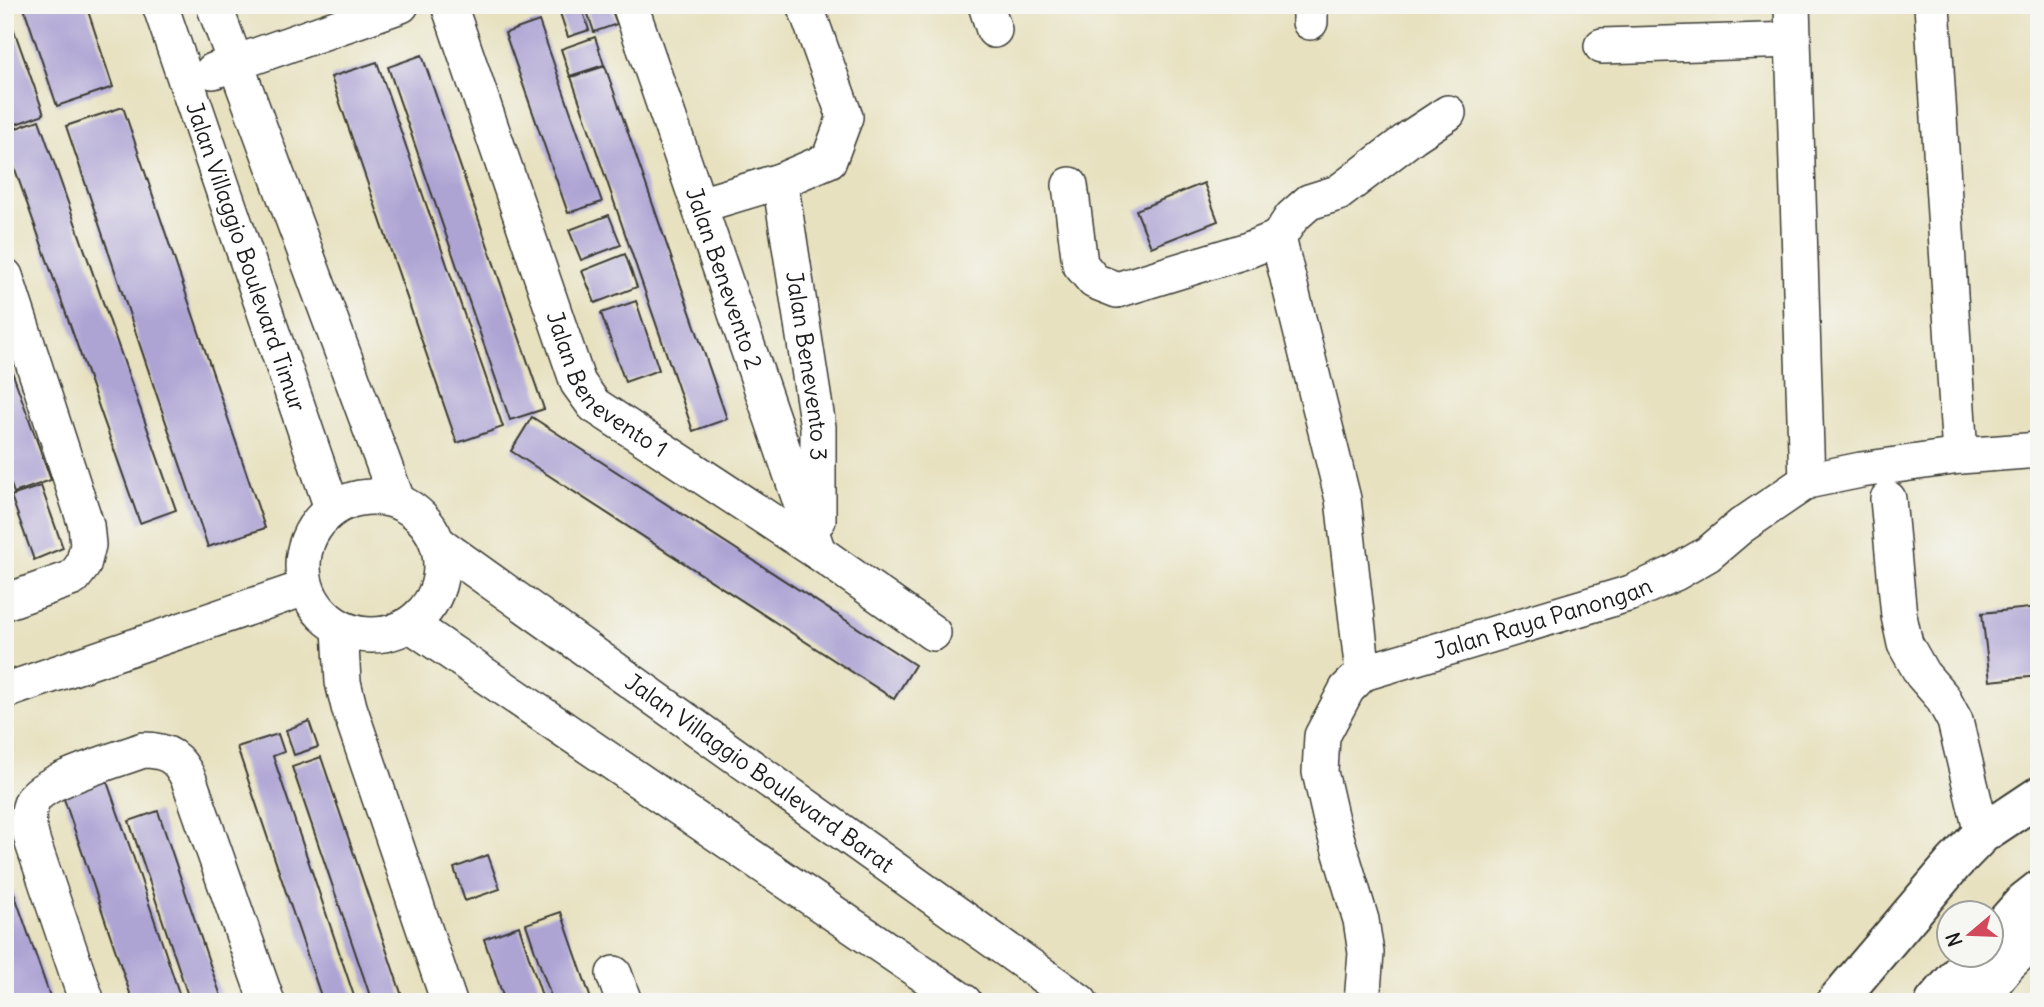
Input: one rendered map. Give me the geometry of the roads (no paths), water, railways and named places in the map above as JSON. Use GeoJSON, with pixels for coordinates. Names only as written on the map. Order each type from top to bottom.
{"type":"FeatureCollection","features":[{"type":"Feature","properties":{"kind":"main road"},"geometry":{"type":"LineString","coordinates":[[1836,1002],[1954,863],[2010,815]]}},
{"type":"Feature","properties":{"kind":"main road"},"geometry":{"type":"LineString","coordinates":[[2006,929],[2025,901],[2039,890]]}},
{"type":"Feature","properties":{"kind":"main road"},"geometry":{"type":"LineString","coordinates":[[1935,1002],[1972,968]]}},
{"type":"Feature","properties":{"kind":"street","name":"Jalan Villaggio Boulevard Timur"},"geometry":{"type":"LineString","coordinates":[[160,5],[332,508]]}},
{"type":"Feature","properties":{"kind":"street"},"geometry":{"type":"LineString","coordinates":[[214,5],[397,500]]}},
{"type":"Feature","properties":{"kind":"street"},"geometry":{"type":"LineString","coordinates":[[187,80],[401,5]]}},
{"type":"Feature","properties":{"kind":"street","name":"Jalan Benevento 1"},"geometry":{"type":"LineString","coordinates":[[449,5],[578,383],[594,405],[818,552],[933,633]]}},
{"type":"Feature","properties":{"kind":"street","name":"Jalan Benevento 2"},"geometry":{"type":"LineString","coordinates":[[631,5],[818,552]]}},
{"type":"Feature","properties":{"kind":"street"},"geometry":{"type":"LineString","coordinates":[[700,205],[780,181],[830,160],[845,117],[805,5]]}},
{"type":"Feature","properties":{"kind":"street"},"geometry":{"type":"LineString","coordinates":[[1792,5],[1807,481]]}},
{"type":"Feature","properties":{"kind":"street"},"geometry":{"type":"LineString","coordinates":[[1932,5],[1960,456]]}},
{"type":"Feature","properties":{"kind":"street"},"geometry":{"type":"LineString","coordinates":[[1602,46],[1793,40]]}},
{"type":"Feature","properties":{"kind":"street"},"geometry":{"type":"LineString","coordinates":[[1070,185],[1080,264],[1094,281],[1117,290],[1278,238],[1292,217],[1310,202],[1338,192],[1413,135],[1448,113]]}},
{"type":"Feature","properties":{"kind":"street","name":"Jalan Benevento 3"},"geometry":{"type":"LineString","coordinates":[[780,181],[818,427],[818,552]]}},
{"type":"Feature","properties":{"kind":"street"},"geometry":{"type":"LineString","coordinates":[[1278,238],[1343,499],[1363,673],[1346,689],[1322,736],[1320,772],[1331,820],[1362,920],[1366,953],[1362,1002]]}},
{"type":"Feature","properties":{"kind":"street"},"geometry":{"type":"LineString","coordinates":[[5,276],[86,525],[88,545],[83,565],[73,579],[5,602]]}},
{"type":"Feature","properties":{"kind":"street","name":"Jalan Raya Panongan"},"geometry":{"type":"LineString","coordinates":[[1363,673],[1631,593],[1708,554],[1741,526],[1807,481],[1861,470],[1960,456],[2039,450]]}},
{"type":"Feature","properties":{"kind":"street"},"geometry":{"type":"LineString","coordinates":[[363,496],[397,500],[422,517],[439,544],[439,589],[411,625],[377,637],[340,629],[318,612],[305,588],[302,558],[312,530],[332,508],[363,496]]}},
{"type":"Feature","properties":{"kind":"street"},"geometry":{"type":"LineString","coordinates":[[1888,499],[1899,616],[1905,644],[1922,674],[1942,696],[2010,815]]}},
{"type":"Feature","properties":{"kind":"street","name":"Jalan Villaggio Boulevard Barat"},"geometry":{"type":"LineString","coordinates":[[439,544],[1080,1002]]}},
{"type":"Feature","properties":{"kind":"street"},"geometry":{"type":"LineString","coordinates":[[5,691],[305,588]]}},
{"type":"Feature","properties":{"kind":"street"},"geometry":{"type":"LineString","coordinates":[[411,625],[964,1002]]}},
{"type":"Feature","properties":{"kind":"street"},"geometry":{"type":"LineString","coordinates":[[340,629],[343,682],[349,706],[449,1002]]}},
{"type":"Feature","properties":{"kind":"street"},"geometry":{"type":"LineString","coordinates":[[87,1002],[33,844],[28,823],[30,808],[34,797],[51,784],[143,750],[156,750],[172,756],[182,765],[267,1002]]}},
{"type":"Feature","properties":{"kind":"street"},"geometry":{"type":"LineString","coordinates":[[2010,815],[2017,796],[2039,778]]}},
{"type":"Feature","properties":{"kind":"street"},"geometry":{"type":"LineString","coordinates":[[2006,946],[2039,935]]}},
{"type":"Feature","properties":{"kind":"street"},"geometry":{"type":"LineString","coordinates":[[1978,1002],[1987,968]]}}]}
